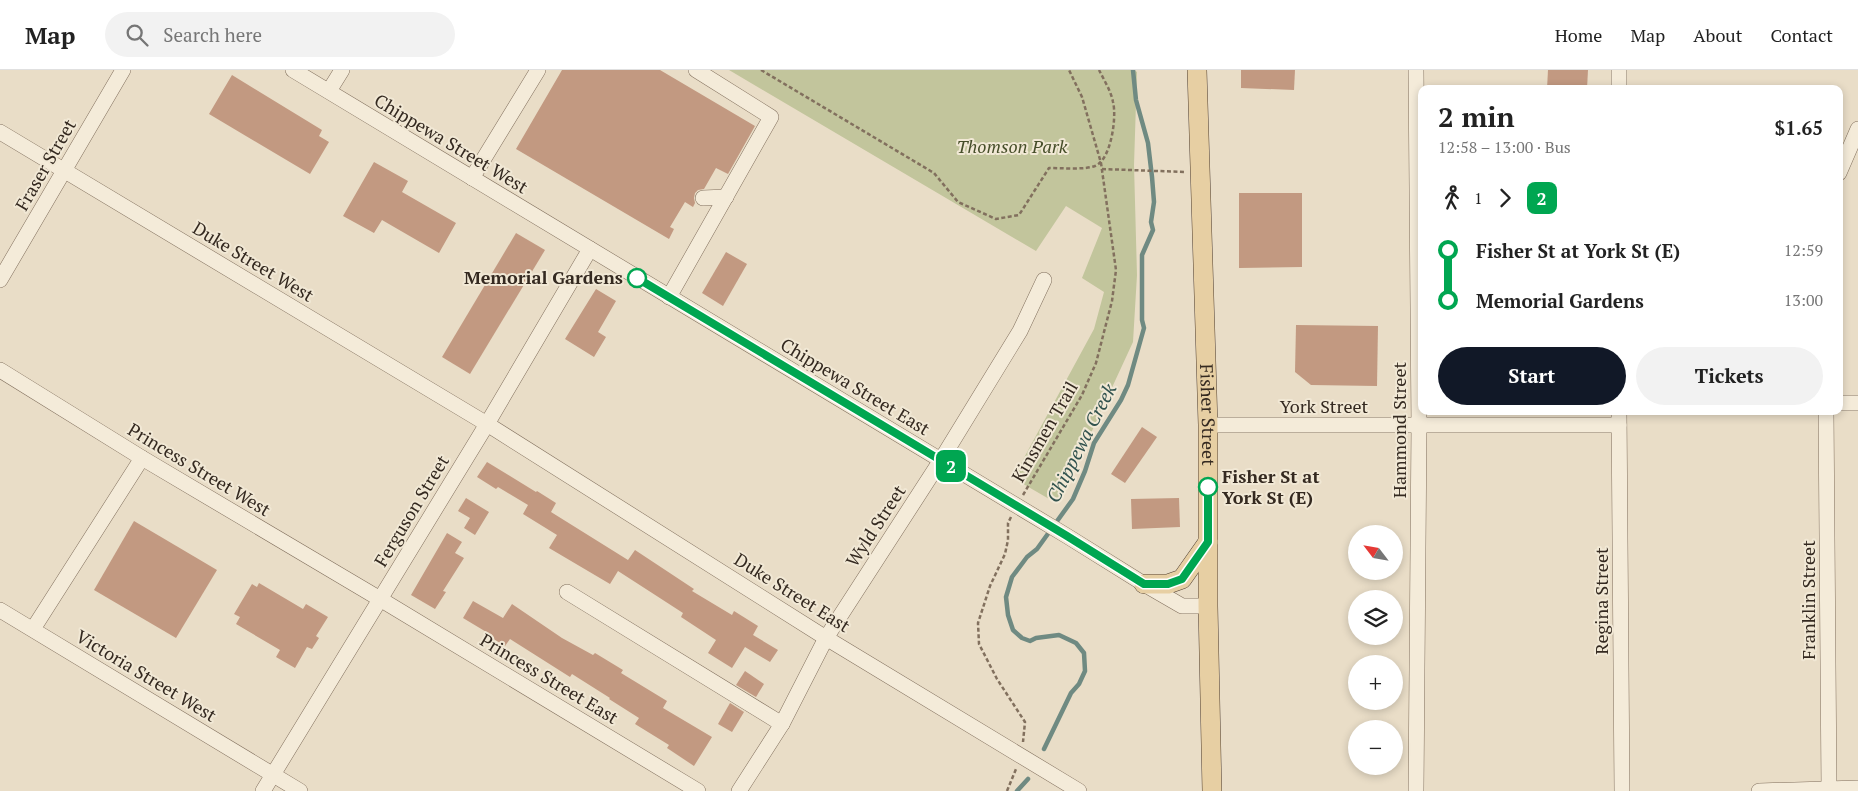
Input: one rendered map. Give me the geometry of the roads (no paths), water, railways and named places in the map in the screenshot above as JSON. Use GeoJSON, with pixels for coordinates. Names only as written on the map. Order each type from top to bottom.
{"type":"FeatureCollection","features":[{"type":"Feature","properties":{"kind":"main road","name":"Fisher Street"},"geometry":{"type":"LineString","coordinates":[[1197,70],[1208,425],[1208,606],[1212,791]]}},
{"type":"Feature","properties":{"kind":"main road"},"geometry":{"type":"LineString","coordinates":[[1144,584],[1168,584],[1182,579],[1208,542]]}},
{"type":"Feature","properties":{"kind":"street","name":"Fraser Street"},"geometry":{"type":"LineString","coordinates":[[0,280],[124,70]]}},
{"type":"Feature","properties":{"kind":"street","name":"Chippewa Street West"},"geometry":{"type":"LineString","coordinates":[[293,70],[590,249]]}},
{"type":"Feature","properties":{"kind":"street"},"geometry":{"type":"LineString","coordinates":[[328,91],[342,70]]}},
{"type":"Feature","properties":{"kind":"street"},"geometry":{"type":"LineString","coordinates":[[472,178],[538,70]]}},
{"type":"Feature","properties":{"kind":"street"},"geometry":{"type":"LineString","coordinates":[[669,297],[771,117],[696,70]]}},
{"type":"Feature","properties":{"kind":"street","name":"Hammond Street"},"geometry":{"type":"LineString","coordinates":[[1416,70],[1418,307]]}},
{"type":"Feature","properties":{"kind":"street"},"geometry":{"type":"LineString","coordinates":[[1619,70],[1619,85]]}},
{"type":"Feature","properties":{"kind":"street"},"geometry":{"type":"LineString","coordinates":[[1843,164],[1858,129]]}},
{"type":"Feature","properties":{"kind":"street","name":"Duke Street West"},"geometry":{"type":"LineString","coordinates":[[0,132],[487,424]]}},
{"type":"Feature","properties":{"kind":"street"},"geometry":{"type":"LineString","coordinates":[[704,198],[726,197]]}},
{"type":"Feature","properties":{"kind":"street","name":"Ferguson Street"},"geometry":{"type":"LineString","coordinates":[[263,791],[487,424],[590,249]]}},
{"type":"Feature","properties":{"kind":"street","name":"Chippewa Street East"},"geometry":{"type":"LineString","coordinates":[[590,249],[1182,606],[1208,606]]}},
{"type":"Feature","properties":{"kind":"street","name":"Wyld Street"},"geometry":{"type":"LineString","coordinates":[[739,791],[782,724],[826,638],[941,460],[1020,331],[1044,280]]}},
{"type":"Feature","properties":{"kind":"street","name":"Princess Street West"},"geometry":{"type":"LineString","coordinates":[[0,370],[142,458],[380,599]]}},
{"type":"Feature","properties":{"kind":"street"},"geometry":{"type":"LineString","coordinates":[[1843,403],[1858,403]]}},
{"type":"Feature","properties":{"kind":"street","name":"Hammond Street"},"geometry":{"type":"LineString","coordinates":[[1416,791],[1419,415]]}},
{"type":"Feature","properties":{"kind":"street","name":"Franklin Street"},"geometry":{"type":"LineString","coordinates":[[1826,415],[1829,788]]}},
{"type":"Feature","properties":{"kind":"street","name":"York Street"},"geometry":{"type":"LineString","coordinates":[[1208,425],[1419,426],[1619,418]]}},
{"type":"Feature","properties":{"kind":"street","name":"Regina Street"},"geometry":{"type":"LineString","coordinates":[[1619,418],[1622,791]]}},
{"type":"Feature","properties":{"kind":"street","name":"Duke Street East"},"geometry":{"type":"LineString","coordinates":[[487,424],[826,638],[1079,791]]}},
{"type":"Feature","properties":{"kind":"street"},"geometry":{"type":"LineString","coordinates":[[33,629],[142,458]]}},
{"type":"Feature","properties":{"kind":"street"},"geometry":{"type":"LineString","coordinates":[[567,592],[782,724]]}},
{"type":"Feature","properties":{"kind":"street","name":"Princess Street East"},"geometry":{"type":"LineString","coordinates":[[380,599],[698,791]]}},
{"type":"Feature","properties":{"kind":"street","name":"Victoria Street West"},"geometry":{"type":"LineString","coordinates":[[0,610],[300,791]]}},
{"type":"Feature","properties":{"kind":"street"},"geometry":{"type":"LineString","coordinates":[[1759,791],[1858,788]]}},
{"type":"Feature","properties":{"kind":"waterway","name":"Chippewa Creek"},"geometry":{"type":"LineString","coordinates":[[1044,749],[1071,693],[1079,684],[1085,671],[1084,653],[1076,643],[1059,635],[1036,638],[1030,641],[1022,638],[1013,630],[1008,615],[1006,597],[1012,577],[1027,557],[1037,549],[1073,499],[1094,443],[1121,400],[1128,385],[1144,328],[1142,320],[1142,255],[1153,230],[1151,222],[1154,202],[1148,143],[1136,100],[1133,70]]}},
{"type":"Feature","properties":{"kind":"waterway","name":"Chippewa Creek"},"geometry":{"type":"LineString","coordinates":[[1017,791],[1028,779]]}},
{"type":"Feature","properties":{"kind":"place","name":"Memorial Gardens"},"geometry":{"type":"Point","coordinates":[637,278]}},
{"type":"Feature","properties":{"kind":"place","name":"Fisher St at York St (E)"},"geometry":{"type":"Point","coordinates":[1208,487]}},
{"type":"Feature","properties":{"kind":"park label","name":"Thomson Park"},"geometry":{"type":"Point","coordinates":[1012,147]}}]}
